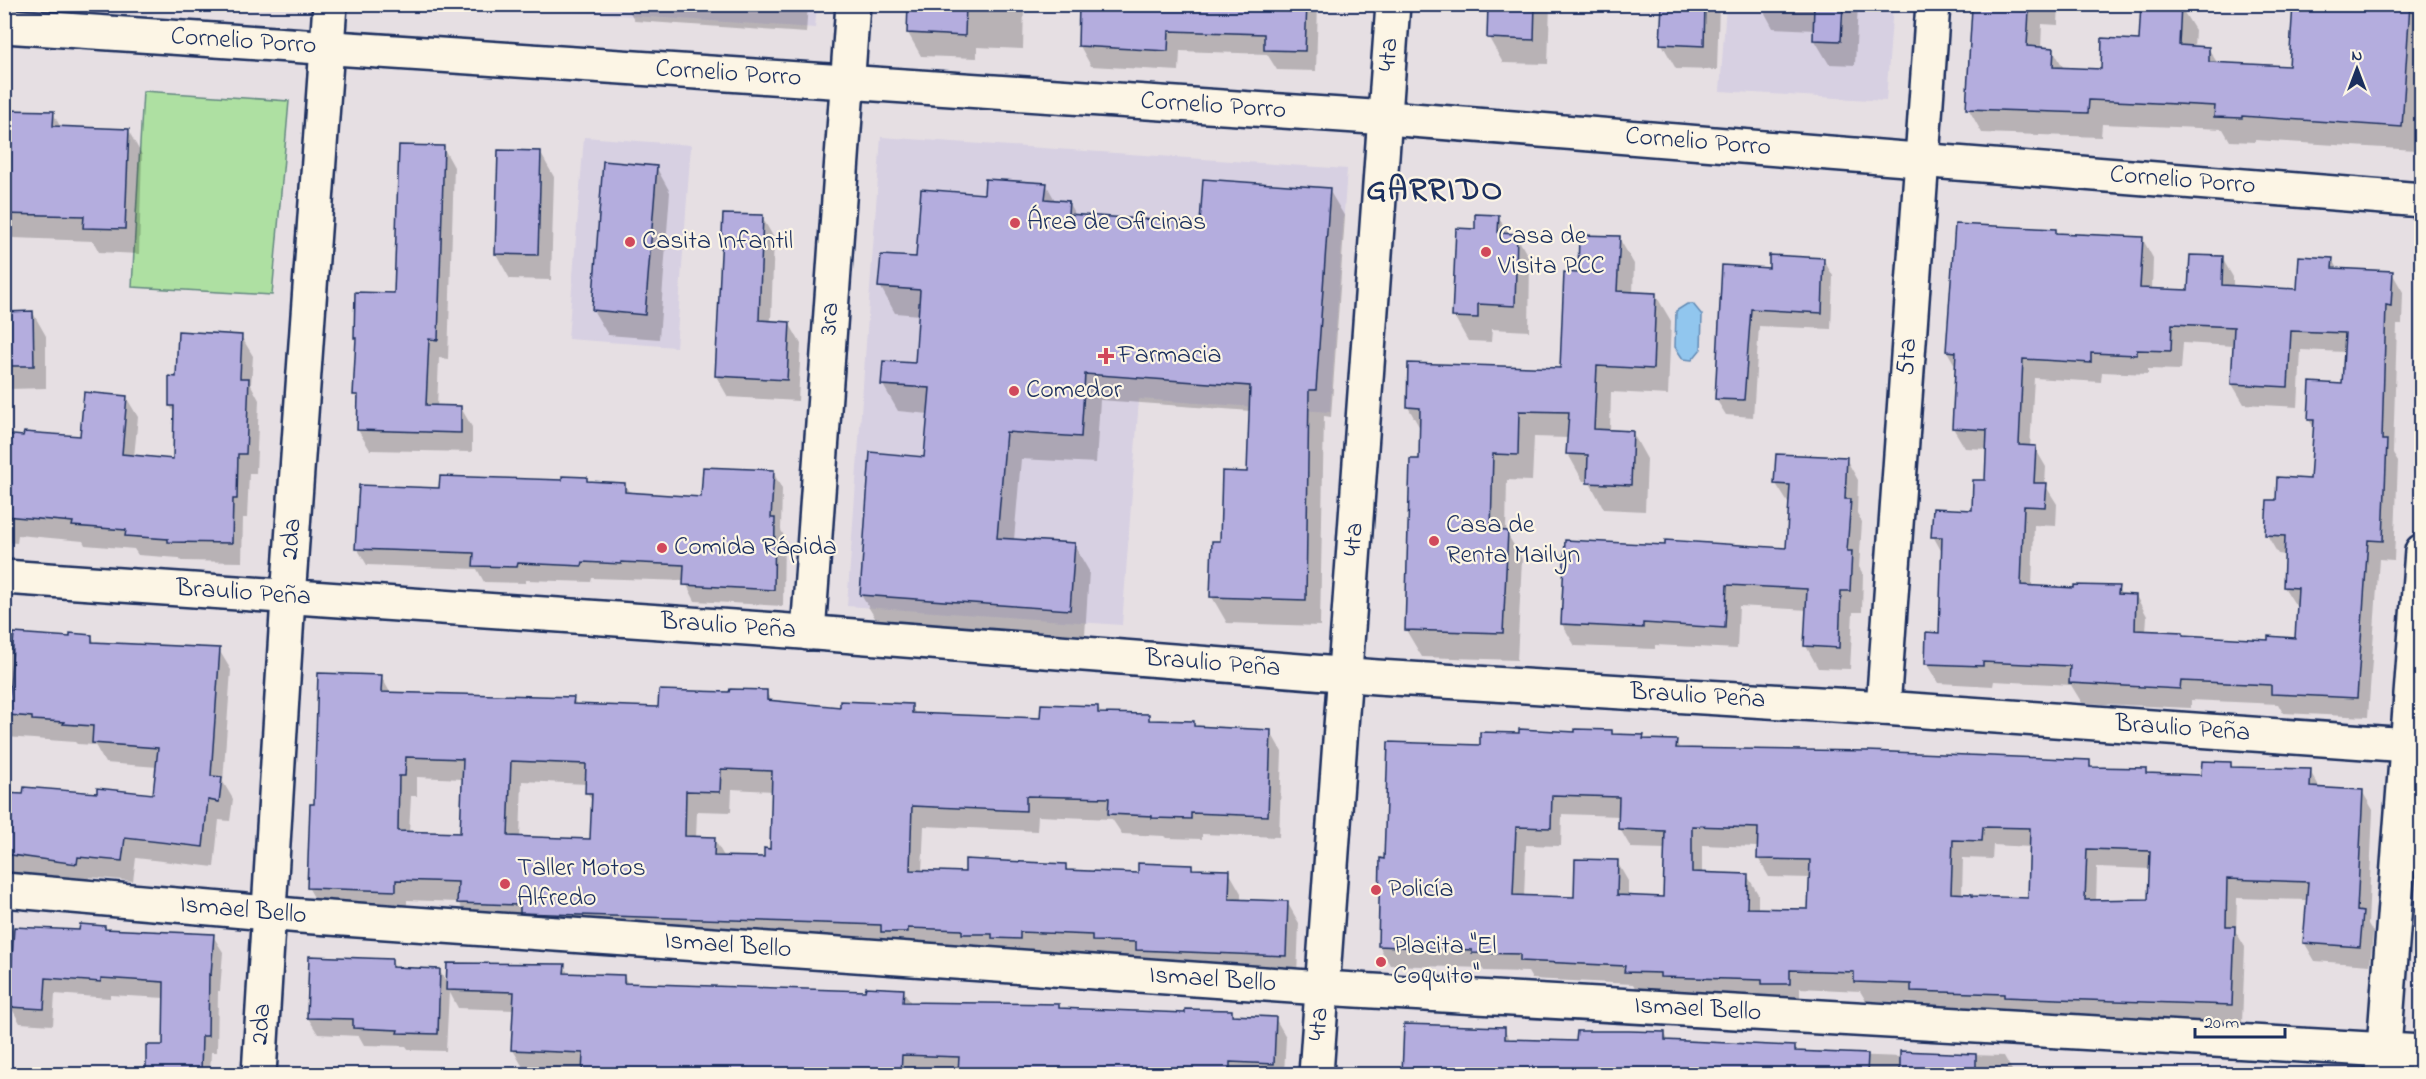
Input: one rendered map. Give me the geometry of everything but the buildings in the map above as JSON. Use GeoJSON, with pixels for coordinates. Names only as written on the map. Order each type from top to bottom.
{"type":"FeatureCollection","features":[{"type":"Feature","properties":{"kind":"street","name":"2da"},"geometry":{"type":"LineString","coordinates":[[259,1074],[288,598],[330,4]]}},
{"type":"Feature","properties":{"kind":"street","name":"3ra"},"geometry":{"type":"LineString","coordinates":[[808,633],[853,4]]}},
{"type":"Feature","properties":{"kind":"street","name":"4ta"},"geometry":{"type":"LineString","coordinates":[[1316,1074],[1394,4]]}},
{"type":"Feature","properties":{"kind":"street","name":"5ta"},"geometry":{"type":"LineString","coordinates":[[1883,708],[1933,4]]}},
{"type":"Feature","properties":{"kind":"street","name":"Cornelio Porro"},"geometry":{"type":"LineString","coordinates":[[4,26],[1387,118],[2421,200]]}},
{"type":"Feature","properties":{"kind":"street"},"geometry":{"type":"LineString","coordinates":[[2382,1062],[2414,746],[2421,551]]}},
{"type":"Feature","properties":{"kind":"street","name":"Braulio Peña"},"geometry":{"type":"LineString","coordinates":[[4,577],[808,633],[1345,674],[1883,708],[2414,746]]}},
{"type":"Feature","properties":{"kind":"street","name":"Ismael Bello"},"geometry":{"type":"LineString","coordinates":[[4,890],[268,913],[2382,1062],[2421,1052]]}},
{"type":"Feature","properties":{"kind":"shaded area"},"geometry":{"type":"Polygon","coordinates":[[[817,4],[815,28],[465,5],[817,4]]]}},
{"type":"Feature","properties":{"kind":"shaded area"},"geometry":{"type":"Polygon","coordinates":[[[1726,5],[1893,5],[1886,101],[1720,91],[1726,5]]]}},
{"type":"Feature","properties":{"kind":"shaded area","name":"Casita Infantil"},"geometry":{"type":"Polygon","coordinates":[[[584,137],[691,145],[676,347],[568,339],[584,137]]]}},
{"type":"Feature","properties":{"kind":"shaded area"},"geometry":{"type":"Polygon","coordinates":[[[881,137],[1347,169],[1330,412],[1139,399],[1122,625],[847,606],[881,137]]]}},
{"type":"Feature","properties":{"kind":"green space"},"geometry":{"type":"Polygon","coordinates":[[[143,91],[289,101],[272,295],[132,287],[143,91]]]}},
{"type":"Feature","properties":{"kind":"water"},"geometry":{"type":"Polygon","coordinates":[[[1687,304],[1693,304],[1702,315],[1701,349],[1692,360],[1683,359],[1675,347],[1676,311],[1687,304]]]}},
{"type":"Feature","properties":{"kind":"place","name":"Área de Oficinas"},"geometry":{"type":"Point","coordinates":[1015,223]}},
{"type":"Feature","properties":{"kind":"place","name":"Casita Infantil"},"geometry":{"type":"Point","coordinates":[630,242]}},
{"type":"Feature","properties":{"kind":"place","name":"Casa de Visita PCC"},"geometry":{"type":"Point","coordinates":[1486,252]}},
{"type":"Feature","properties":{"kind":"place","name":"Farmacia"},"geometry":{"type":"Point","coordinates":[1106,356]}},
{"type":"Feature","properties":{"kind":"place","name":"Comedor"},"geometry":{"type":"Point","coordinates":[1014,391]}},
{"type":"Feature","properties":{"kind":"place","name":"Casa de Renta Mailyn"},"geometry":{"type":"Point","coordinates":[1434,541]}},
{"type":"Feature","properties":{"kind":"place","name":"Comida Rápida"},"geometry":{"type":"Point","coordinates":[662,548]}},
{"type":"Feature","properties":{"kind":"place","name":"Taller Motos Alfredo"},"geometry":{"type":"Point","coordinates":[505,884]}},
{"type":"Feature","properties":{"kind":"place","name":"Policía"},"geometry":{"type":"Point","coordinates":[1376,890]}},
{"type":"Feature","properties":{"kind":"place","name":"Placita \"El Coquito\""},"geometry":{"type":"Point","coordinates":[1381,962]}},
{"type":"Feature","properties":{"kind":"district","name":"GARRIDO"},"geometry":{"type":"Point","coordinates":[1435,191]}}]}
